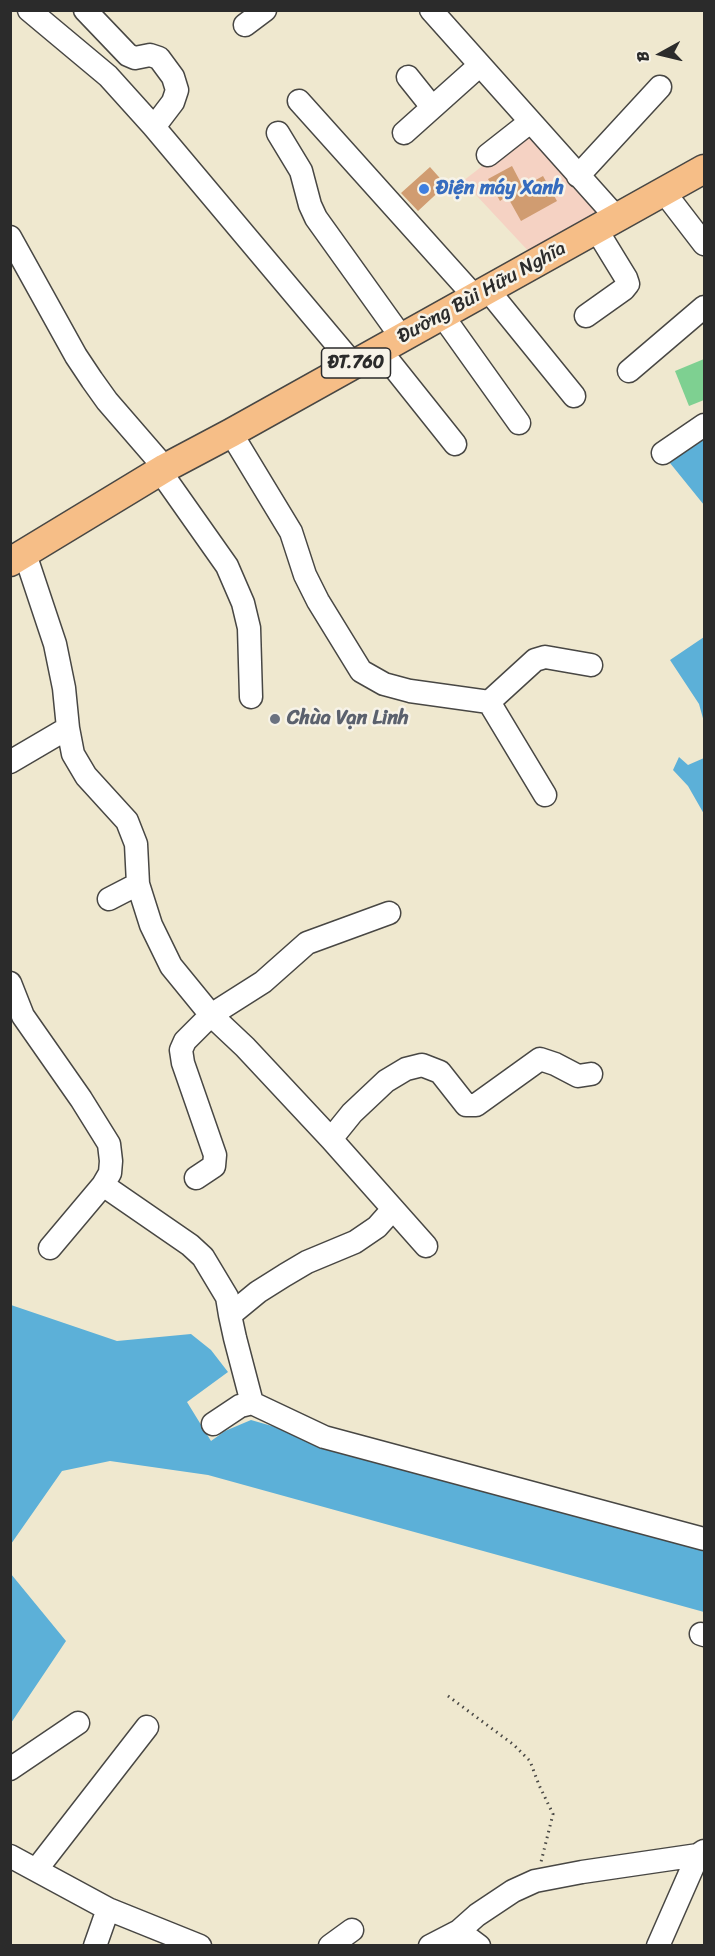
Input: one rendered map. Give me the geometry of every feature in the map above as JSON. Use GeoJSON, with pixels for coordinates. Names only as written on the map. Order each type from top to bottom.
{"type":"FeatureCollection","features":[{"type":"Feature","properties":{"kind":"main road","name":"Đường Bùi Hữu Nghĩa"},"geometry":{"type":"LineString","coordinates":[[18,558],[162,469],[231,434],[705,169]]}},
{"type":"Feature","properties":{"kind":"street"},"geometry":{"type":"LineString","coordinates":[[29,10],[108,76],[154,127],[354,365]]}},
{"type":"Feature","properties":{"kind":"street"},"geometry":{"type":"LineString","coordinates":[[85,10],[128,56],[135,58],[150,55],[159,58],[173,77],[177,90],[173,102],[154,127]]}},
{"type":"Feature","properties":{"kind":"street"},"geometry":{"type":"LineString","coordinates":[[245,25],[265,10]]}},
{"type":"Feature","properties":{"kind":"street"},"geometry":{"type":"LineString","coordinates":[[431,10],[578,176],[606,223],[628,284],[586,316]]}},
{"type":"Feature","properties":{"kind":"street"},"geometry":{"type":"LineString","coordinates":[[404,132],[480,65]]}},
{"type":"Feature","properties":{"kind":"street"},"geometry":{"type":"LineString","coordinates":[[408,77],[432,107]]}},
{"type":"Feature","properties":{"kind":"street"},"geometry":{"type":"LineString","coordinates":[[578,176],[660,87]]}},
{"type":"Feature","properties":{"kind":"street"},"geometry":{"type":"LineString","coordinates":[[299,101],[574,396]]}},
{"type":"Feature","properties":{"kind":"street"},"geometry":{"type":"LineString","coordinates":[[488,155],[530,122]]}},
{"type":"Feature","properties":{"kind":"street"},"geometry":{"type":"LineString","coordinates":[[278,133],[301,171],[316,218],[391,344],[455,444]]}},
{"type":"Feature","properties":{"kind":"street"},"geometry":{"type":"LineString","coordinates":[[664,192],[705,244]]}},
{"type":"Feature","properties":{"kind":"street"},"geometry":{"type":"LineString","coordinates":[[10,237],[76,356],[107,401],[162,469],[227,566],[243,603],[249,628],[251,697]]}},
{"type":"Feature","properties":{"kind":"street"},"geometry":{"type":"LineString","coordinates":[[629,371],[705,307]]}},
{"type":"Feature","properties":{"kind":"street"},"geometry":{"type":"LineString","coordinates":[[442,315],[519,423]]}},
{"type":"Feature","properties":{"kind":"street"},"geometry":{"type":"LineString","coordinates":[[663,453],[705,425]]}},
{"type":"Feature","properties":{"kind":"street"},"geometry":{"type":"LineString","coordinates":[[231,434],[291,532],[305,575],[318,602],[361,670],[384,684],[410,691],[489,702]]}},
{"type":"Feature","properties":{"kind":"street"},"geometry":{"type":"LineString","coordinates":[[18,558],[55,644],[73,754],[86,776],[127,821],[136,843],[138,884],[151,925],[171,966],[211,1015],[331,1139],[426,1246]]}},
{"type":"Feature","properties":{"kind":"street"},"geometry":{"type":"LineString","coordinates":[[489,702],[535,660],[545,657],[591,666]]}},
{"type":"Feature","properties":{"kind":"street"},"geometry":{"type":"LineString","coordinates":[[489,702],[545,795]]}},
{"type":"Feature","properties":{"kind":"street"},"geometry":{"type":"LineString","coordinates":[[10,762],[68,728]]}},
{"type":"Feature","properties":{"kind":"street"},"geometry":{"type":"LineString","coordinates":[[109,899],[138,884]]}},
{"type":"Feature","properties":{"kind":"street"},"geometry":{"type":"LineString","coordinates":[[195,1178],[214,1166],[215,1155],[183,1063],[181,1050],[185,1041],[211,1015],[263,982],[307,943],[389,913]]}},
{"type":"Feature","properties":{"kind":"street"},"geometry":{"type":"LineString","coordinates":[[10,983],[23,1016],[81,1099],[109,1144],[110,1173],[103,1185],[50,1248]]}},
{"type":"Feature","properties":{"kind":"street"},"geometry":{"type":"LineString","coordinates":[[331,1139],[352,1113],[378,1088],[406,1069],[422,1065],[440,1072],[466,1105],[476,1105],[540,1059],[578,1076],[591,1074]]}},
{"type":"Feature","properties":{"kind":"street"},"geometry":{"type":"LineString","coordinates":[[103,1185],[190,1245],[203,1257],[227,1297],[252,1403]]}},
{"type":"Feature","properties":{"kind":"street"},"geometry":{"type":"LineString","coordinates":[[230,1315],[258,1292],[307,1262],[356,1242],[376,1227],[393,1209]]}},
{"type":"Feature","properties":{"kind":"street"},"geometry":{"type":"LineString","coordinates":[[213,1424],[240,1406],[252,1403],[324,1437],[705,1539]]}},
{"type":"Feature","properties":{"kind":"street"},"geometry":{"type":"LineString","coordinates":[[10,1769],[78,1723]]}},
{"type":"Feature","properties":{"kind":"street"},"geometry":{"type":"LineString","coordinates":[[36,1870],[147,1727]]}},
{"type":"Feature","properties":{"kind":"street"},"geometry":{"type":"LineString","coordinates":[[430,1946],[459,1931],[477,1915],[535,1881],[701,1853]]}},
{"type":"Feature","properties":{"kind":"street"},"geometry":{"type":"LineString","coordinates":[[658,1946],[701,1853]]}},
{"type":"Feature","properties":{"kind":"street"},"geometry":{"type":"LineString","coordinates":[[10,1857],[108,1909],[200,1946]]}},
{"type":"Feature","properties":{"kind":"street"},"geometry":{"type":"LineString","coordinates":[[95,1946],[108,1909]]}},
{"type":"Feature","properties":{"kind":"street"},"geometry":{"type":"LineString","coordinates":[[330,1946],[352,1930]]}},
{"type":"Feature","properties":{"kind":"street"},"geometry":{"type":"LineString","coordinates":[[459,1931],[479,1946]]}},
{"type":"Feature","properties":{"kind":"path"},"geometry":{"type":"LineString","coordinates":[[448,1696],[514,1745],[530,1761],[553,1814],[535,1881]]}},
{"type":"Feature","properties":{"kind":"shaded area"},"geometry":{"type":"Polygon","coordinates":[[[530,129],[605,214],[532,255],[463,181],[530,129]]]}},
{"type":"Feature","properties":{"kind":"green space"},"geometry":{"type":"Polygon","coordinates":[[[704,359],[704,400],[689,406],[675,371],[704,359]]]}},
{"type":"Feature","properties":{"kind":"water"},"geometry":{"type":"Polygon","coordinates":[[[704,437],[704,505],[670,463],[704,437]]]}},
{"type":"Feature","properties":{"kind":"water"},"geometry":{"type":"Polygon","coordinates":[[[704,637],[704,722],[699,704],[670,660],[704,637]]]}},
{"type":"Feature","properties":{"kind":"water"},"geometry":{"type":"Polygon","coordinates":[[[679,757],[688,765],[704,758],[704,814],[688,786],[673,770],[679,757]]]}},
{"type":"Feature","properties":{"kind":"water"},"geometry":{"type":"Polygon","coordinates":[[[11,1305],[117,1341],[191,1334],[211,1350],[228,1372],[187,1402],[211,1441],[225,1431],[251,1420],[704,1550],[704,1612],[208,1475],[110,1461],[62,1471],[11,1544],[11,1305]]]}},
{"type":"Feature","properties":{"kind":"water"},"geometry":{"type":"Polygon","coordinates":[[[11,1574],[66,1641],[11,1723],[11,1574]]]}},
{"type":"Feature","properties":{"kind":"building"},"geometry":{"type":"Polygon","coordinates":[[[512,166],[523,187],[543,176],[557,201],[521,221],[507,196],[500,201],[488,179],[512,166]]]}},
{"type":"Feature","properties":{"kind":"building","name":"Điện máy Xanh"},"geometry":{"type":"Polygon","coordinates":[[[430,167],[446,185],[418,211],[401,193],[430,167]]]}},
{"type":"Feature","properties":{"kind":"place","name":"Điện máy Xanh"},"geometry":{"type":"Point","coordinates":[424,189]}},
{"type":"Feature","properties":{"kind":"place","name":"Chùa Vạn Linh"},"geometry":{"type":"Point","coordinates":[275,719]}}]}
